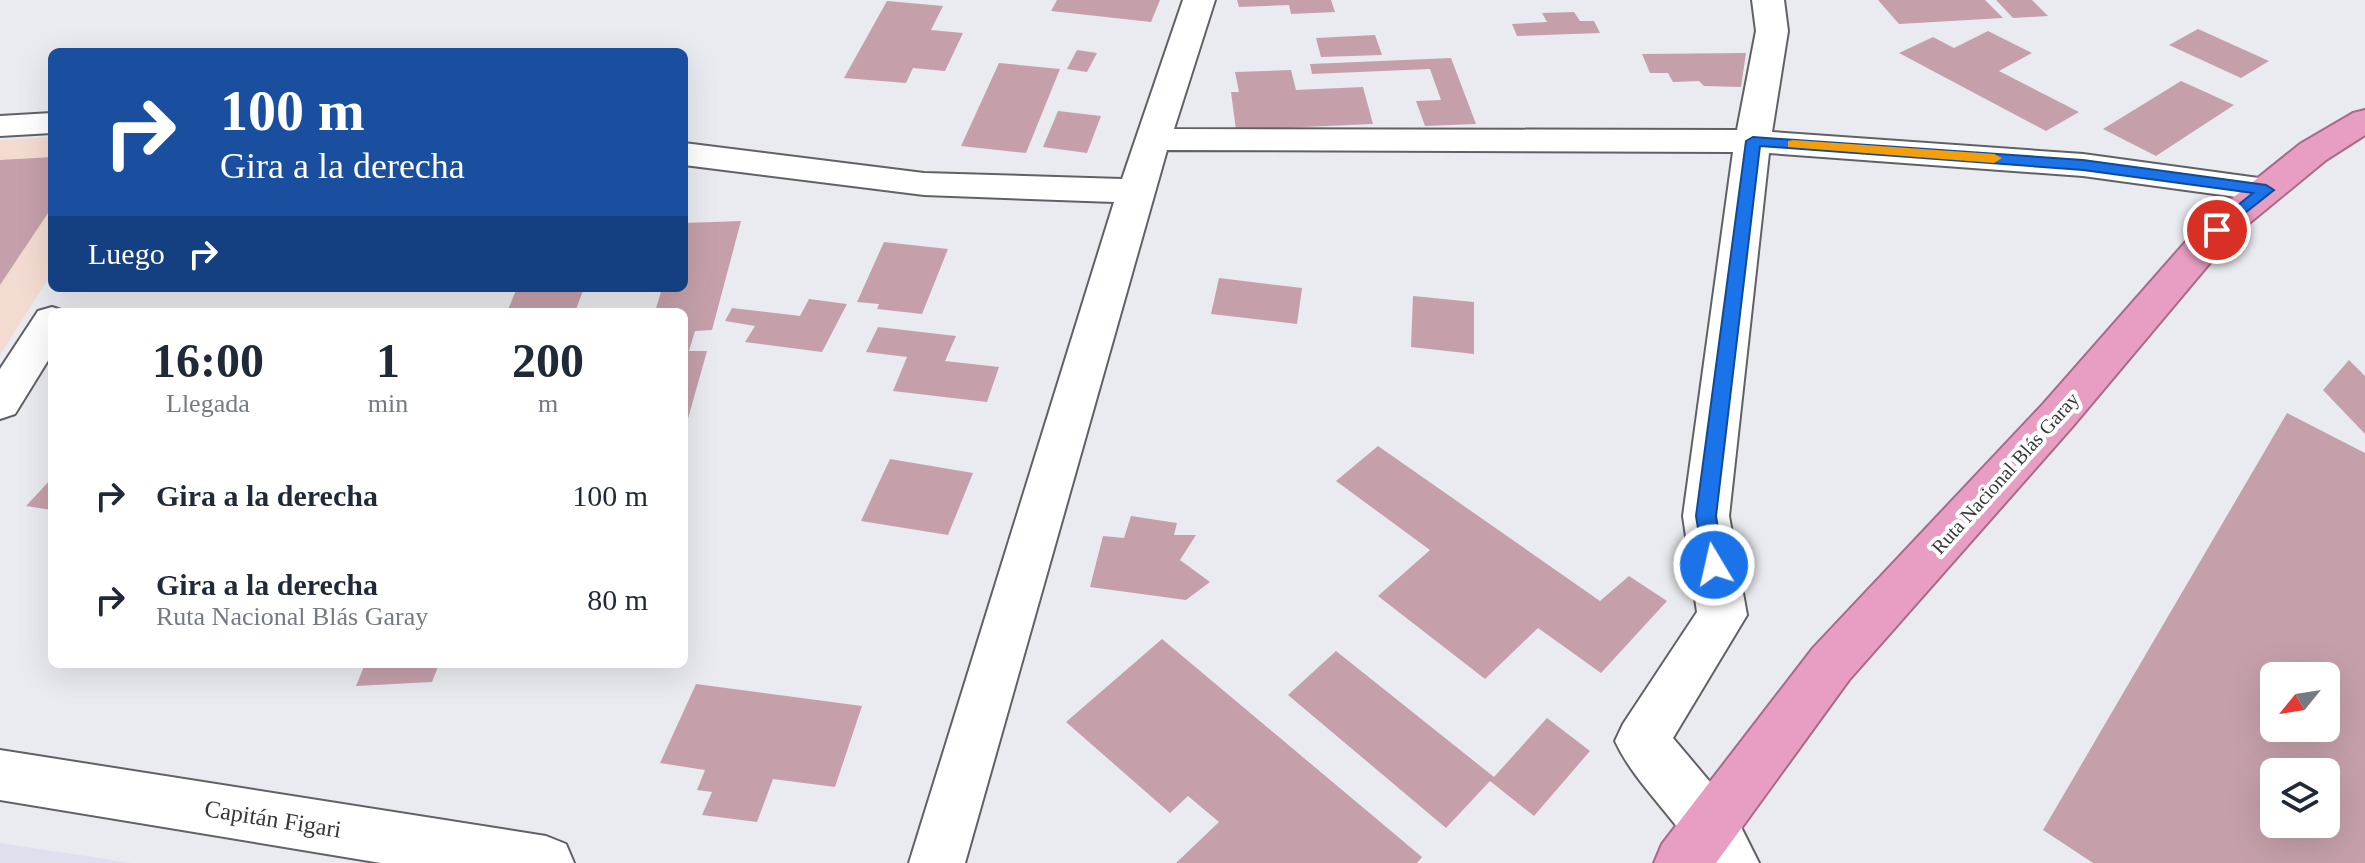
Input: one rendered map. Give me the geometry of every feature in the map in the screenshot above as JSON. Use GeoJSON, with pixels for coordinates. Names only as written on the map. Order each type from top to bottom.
{"type":"FeatureCollection","features":[{"type":"Feature","properties":{"kind":"highway","name":"Ruta Nacional Blás Garay"},"geometry":{"type":"LineString","coordinates":[[1708,851],[1831,664],[2058,415],[2217,230],[2313,152],[2365,120]]}},
{"type":"Feature","properties":{"kind":"street"},"geometry":{"type":"LineString","coordinates":[[937,863],[1136,191],[1199,0]]}},
{"type":"Feature","properties":{"kind":"street"},"geometry":{"type":"LineString","coordinates":[[1708,851],[1642,741],[1722,615],[1706,516],[1753,141],[1772,31],[1768,0]]}},
{"type":"Feature","properties":{"kind":"street"},"geometry":{"type":"LineString","coordinates":[[0,126],[48,123]]}},
{"type":"Feature","properties":{"kind":"street"},"geometry":{"type":"LineString","coordinates":[[1153,139],[1753,141],[2083,165],[2266,190]]}},
{"type":"Feature","properties":{"kind":"street"},"geometry":{"type":"LineString","coordinates":[[688,154],[924,184],[1136,191]]}},
{"type":"Feature","properties":{"kind":"street"},"geometry":{"type":"LineString","coordinates":[[0,403],[48,327]]}},
{"type":"Feature","properties":{"kind":"street","name":"Capitán Figari"},"geometry":{"type":"LineString","coordinates":[[0,775],[546,863]]}},
{"type":"Feature","properties":{"kind":"shaded area"},"geometry":{"type":"Polygon","coordinates":[[[48,137],[48,279],[0,355],[0,140],[48,137]]]}},
{"type":"Feature","properties":{"kind":"shaded area"},"geometry":{"type":"Polygon","coordinates":[[[0,843],[131,863],[0,863],[0,843]]]}},
{"type":"Feature","properties":{"kind":"building"},"geometry":{"type":"Polygon","coordinates":[[[1057,0],[1160,0],[1151,22],[1051,11],[1057,0]]]}},
{"type":"Feature","properties":{"kind":"building"},"geometry":{"type":"Polygon","coordinates":[[[1237,0],[1331,0],[1335,12],[1291,14],[1289,5],[1239,7],[1237,0]]]}},
{"type":"Feature","properties":{"kind":"building"},"geometry":{"type":"Polygon","coordinates":[[[1878,0],[1985,0],[2003,18],[1899,24],[1878,0]]]}},
{"type":"Feature","properties":{"kind":"building"},"geometry":{"type":"Polygon","coordinates":[[[1996,0],[2032,0],[2048,16],[2013,18],[1996,0]]]}},
{"type":"Feature","properties":{"kind":"building"},"geometry":{"type":"Polygon","coordinates":[[[887,1],[943,6],[931,30],[963,33],[945,71],[913,68],[906,83],[844,78],[887,1]]]}},
{"type":"Feature","properties":{"kind":"building"},"geometry":{"type":"Polygon","coordinates":[[[1574,12],[1580,21],[1594,21],[1600,33],[1517,36],[1512,24],[1547,22],[1542,13],[1574,12]]]}},
{"type":"Feature","properties":{"kind":"building"},"geometry":{"type":"Polygon","coordinates":[[[2198,29],[2269,61],[2241,78],[2169,45],[2198,29]]]}},
{"type":"Feature","properties":{"kind":"building"},"geometry":{"type":"Polygon","coordinates":[[[1988,31],[2032,53],[1999,71],[2079,112],[2046,131],[1899,53],[1933,37],[1954,48],[1988,31]]]}},
{"type":"Feature","properties":{"kind":"building"},"geometry":{"type":"Polygon","coordinates":[[[1375,35],[1382,55],[1321,57],[1316,38],[1375,35]]]}},
{"type":"Feature","properties":{"kind":"building"},"geometry":{"type":"Polygon","coordinates":[[[1077,50],[1097,53],[1087,72],[1067,69],[1077,50]]]}},
{"type":"Feature","properties":{"kind":"building"},"geometry":{"type":"Polygon","coordinates":[[[1746,53],[1741,87],[1704,86],[1699,81],[1673,82],[1668,73],[1650,73],[1642,54],[1746,53]]]}},
{"type":"Feature","properties":{"kind":"building"},"geometry":{"type":"Polygon","coordinates":[[[1451,58],[1476,124],[1425,126],[1416,101],[1441,100],[1430,69],[1312,74],[1310,64],[1451,58]]]}},
{"type":"Feature","properties":{"kind":"building"},"geometry":{"type":"Polygon","coordinates":[[[999,63],[1060,69],[1026,153],[961,146],[999,63]]]}},
{"type":"Feature","properties":{"kind":"building"},"geometry":{"type":"Polygon","coordinates":[[[1291,70],[1296,90],[1363,87],[1373,124],[1236,130],[1231,92],[1239,92],[1235,72],[1291,70]]]}},
{"type":"Feature","properties":{"kind":"building"},"geometry":{"type":"Polygon","coordinates":[[[2181,81],[2234,105],[2156,156],[2103,129],[2181,81]]]}},
{"type":"Feature","properties":{"kind":"building"},"geometry":{"type":"Polygon","coordinates":[[[1058,111],[1101,116],[1087,153],[1043,147],[1058,111]]]}},
{"type":"Feature","properties":{"kind":"building"},"geometry":{"type":"Polygon","coordinates":[[[48,157],[48,213],[0,285],[0,160],[48,157]]]}},
{"type":"Feature","properties":{"kind":"building"},"geometry":{"type":"Polygon","coordinates":[[[741,221],[712,330],[695,331],[689,351],[707,351],[688,419],[688,308],[656,308],[661,292],[688,292],[688,223],[741,221]]]}},
{"type":"Feature","properties":{"kind":"building"},"geometry":{"type":"Polygon","coordinates":[[[884,242],[948,249],[922,314],[877,309],[879,304],[857,302],[884,242]]]}},
{"type":"Feature","properties":{"kind":"building"},"geometry":{"type":"Polygon","coordinates":[[[1219,278],[1302,288],[1297,324],[1211,314],[1219,278]]]}},
{"type":"Feature","properties":{"kind":"building"},"geometry":{"type":"Polygon","coordinates":[[[515,292],[582,292],[576,308],[509,308],[515,292]]]}},
{"type":"Feature","properties":{"kind":"building"},"geometry":{"type":"Polygon","coordinates":[[[1413,296],[1474,302],[1474,354],[1411,347],[1413,296]]]}},
{"type":"Feature","properties":{"kind":"building"},"geometry":{"type":"Polygon","coordinates":[[[809,299],[847,304],[822,352],[745,342],[755,326],[725,321],[732,308],[800,316],[809,299]]]}},
{"type":"Feature","properties":{"kind":"building"},"geometry":{"type":"Polygon","coordinates":[[[878,327],[956,336],[945,361],[999,367],[987,402],[893,391],[907,357],[866,352],[878,327]]]}},
{"type":"Feature","properties":{"kind":"building"},"geometry":{"type":"Polygon","coordinates":[[[2349,360],[2365,376],[2365,434],[2323,390],[2349,360]]]}},
{"type":"Feature","properties":{"kind":"building"},"geometry":{"type":"Polygon","coordinates":[[[2287,413],[2365,453],[2365,863],[2093,863],[2043,830],[2287,413]]]}},
{"type":"Feature","properties":{"kind":"building"},"geometry":{"type":"Polygon","coordinates":[[[1378,446],[1600,601],[1629,576],[1667,601],[1601,673],[1538,628],[1485,679],[1378,596],[1430,550],[1336,481],[1378,446]]]}},
{"type":"Feature","properties":{"kind":"building"},"geometry":{"type":"Polygon","coordinates":[[[890,459],[973,473],[948,535],[861,521],[890,459]]]}},
{"type":"Feature","properties":{"kind":"building"},"geometry":{"type":"Polygon","coordinates":[[[48,482],[48,509],[26,506],[48,482]]]}},
{"type":"Feature","properties":{"kind":"building"},"geometry":{"type":"Polygon","coordinates":[[[1131,516],[1177,523],[1174,535],[1196,535],[1180,560],[1210,582],[1186,600],[1090,587],[1103,536],[1124,538],[1131,516]]]}},
{"type":"Feature","properties":{"kind":"building"},"geometry":{"type":"Polygon","coordinates":[[[1162,639],[1422,857],[1417,863],[1176,863],[1219,822],[1188,796],[1170,813],[1066,722],[1162,639]]]}},
{"type":"Feature","properties":{"kind":"building"},"geometry":{"type":"Polygon","coordinates":[[[1336,651],[1494,777],[1547,718],[1590,751],[1534,816],[1490,781],[1446,828],[1288,695],[1336,651]]]}},
{"type":"Feature","properties":{"kind":"building"},"geometry":{"type":"Polygon","coordinates":[[[363,668],[437,668],[432,682],[356,686],[363,668]]]}},
{"type":"Feature","properties":{"kind":"building"},"geometry":{"type":"Polygon","coordinates":[[[696,684],[862,706],[835,787],[773,779],[757,822],[702,815],[712,792],[697,790],[705,770],[660,763],[696,684]]]}},
{"type":"Feature","properties":{"kind":"slow traffic"},"geometry":{"type":"LineString","coordinates":[[1793,144],[1994,158]]}},
{"type":"Feature","properties":{"kind":"route"},"geometry":{"type":"LineString","coordinates":[[1714,565],[1706,516],[1753,141],[2083,165],[2266,190],[2217,230]]}}]}
